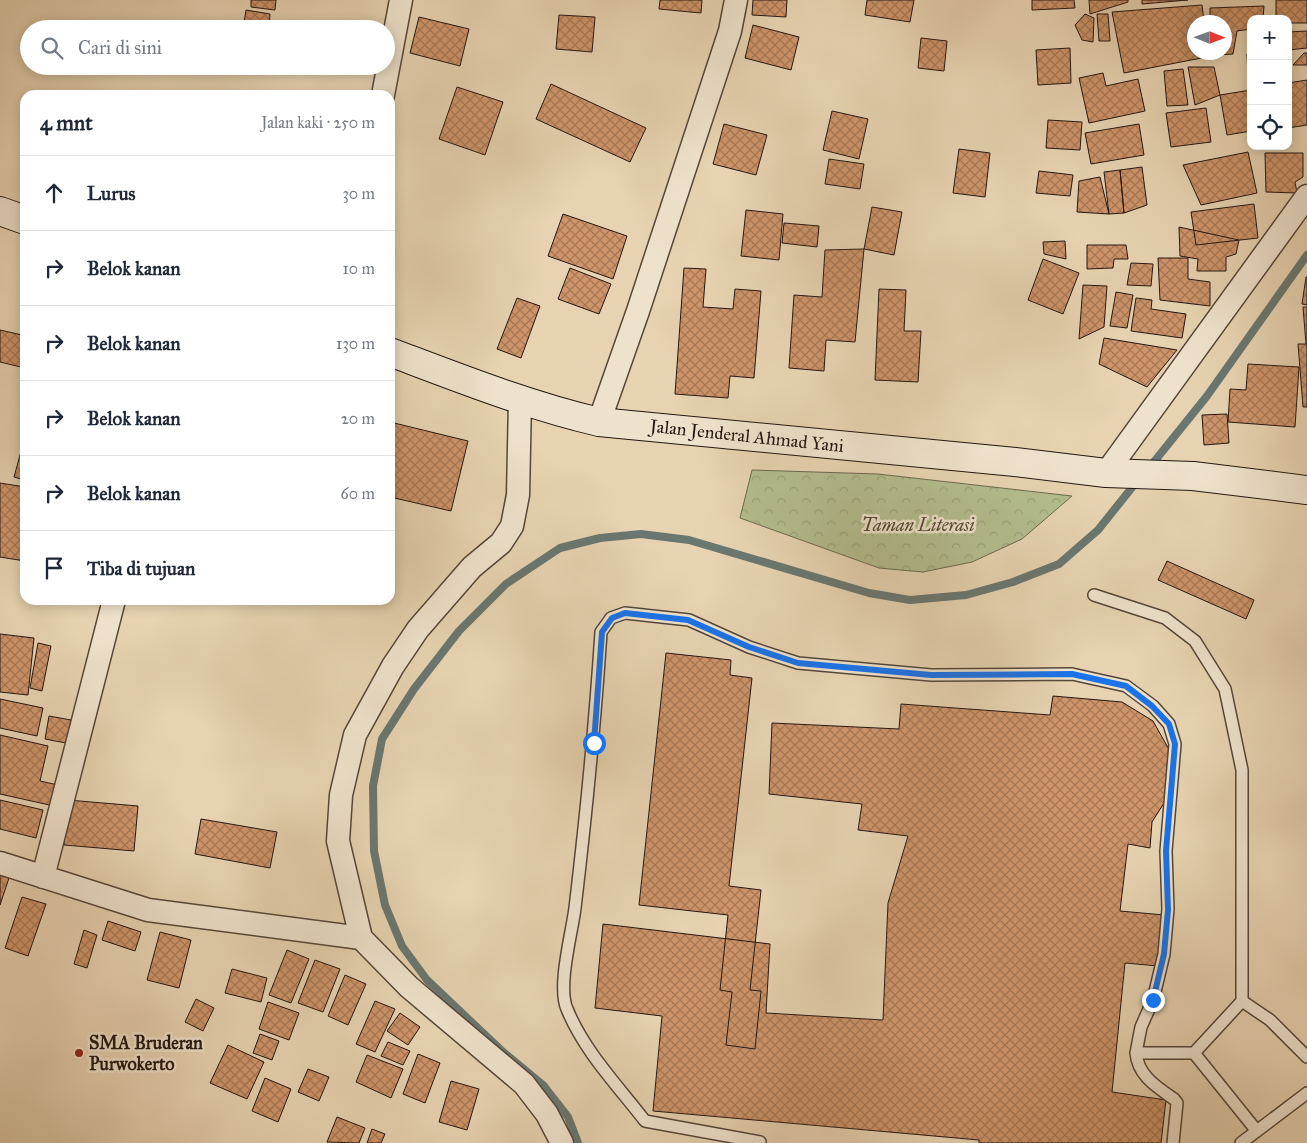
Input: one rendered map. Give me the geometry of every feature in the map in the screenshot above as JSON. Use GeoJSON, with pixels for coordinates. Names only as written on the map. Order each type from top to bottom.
{"type":"FeatureCollection","features":[{"type":"Feature","properties":{"kind":"main road"},"geometry":{"type":"LineString","coordinates":[[0,211],[20,218]]}},
{"type":"Feature","properties":{"kind":"main road","name":"Jalan Jenderal Ahmad Yani"},"geometry":{"type":"LineString","coordinates":[[395,354],[520,400],[553,411],[599,422],[1016,462],[1110,474],[1193,476],[1307,490]]}},
{"type":"Feature","properties":{"kind":"street"},"geometry":{"type":"LineString","coordinates":[[395,32],[401,0]]}},
{"type":"Feature","properties":{"kind":"street"},"geometry":{"type":"LineString","coordinates":[[599,422],[638,311],[730,31],[736,0]]}},
{"type":"Feature","properties":{"kind":"street"},"geometry":{"type":"LineString","coordinates":[[384,90],[387,75]]}},
{"type":"Feature","properties":{"kind":"street"},"geometry":{"type":"LineString","coordinates":[[1110,474],[1307,196]]}},
{"type":"Feature","properties":{"kind":"street"},"geometry":{"type":"LineString","coordinates":[[520,400],[518,495],[512,526],[501,543],[472,568],[418,629],[393,666],[355,735],[341,795],[338,842],[360,938],[409,987],[524,1084],[548,1114],[562,1143]]}},
{"type":"Feature","properties":{"kind":"street"},"geometry":{"type":"LineString","coordinates":[[43,876],[113,605]]}},
{"type":"Feature","properties":{"kind":"street"},"geometry":{"type":"LineString","coordinates":[[0,863],[148,910],[360,938]]}},
{"type":"Feature","properties":{"kind":"lane"},"geometry":{"type":"LineString","coordinates":[[1094,595],[1165,618],[1195,641],[1225,688],[1242,770],[1242,1001],[1194,1053],[1136,1054]]}},
{"type":"Feature","properties":{"kind":"lane"},"geometry":{"type":"LineString","coordinates":[[760,1142],[645,1121],[584,1041],[566,1008],[564,979],[575,910],[594,743],[602,632],[612,618],[625,613],[688,620],[749,647],[798,663],[931,675],[1072,674],[1126,686],[1152,706],[1169,724],[1175,744],[1166,851],[1168,910],[1164,954],[1153,1000],[1141,1027],[1136,1054],[1137,1064],[1144,1076],[1177,1103],[1173,1143]]}},
{"type":"Feature","properties":{"kind":"lane"},"geometry":{"type":"LineString","coordinates":[[1242,1001],[1270,1020],[1307,1057]]}},
{"type":"Feature","properties":{"kind":"lane"},"geometry":{"type":"LineString","coordinates":[[1194,1053],[1256,1130]]}},
{"type":"Feature","properties":{"kind":"lane"},"geometry":{"type":"LineString","coordinates":[[1241,1143],[1307,1093]]}},
{"type":"Feature","properties":{"kind":"green space","name":"Taman Literasi"},"geometry":{"type":"Polygon","coordinates":[[[752,470],[878,474],[1072,496],[1022,539],[972,562],[923,572],[879,568],[740,518],[752,470]]]}},
{"type":"Feature","properties":{"kind":"building"},"geometry":{"type":"Polygon","coordinates":[[[251,0],[276,0],[275,10],[251,7],[251,0]]]}},
{"type":"Feature","properties":{"kind":"building"},"geometry":{"type":"Polygon","coordinates":[[[660,0],[702,0],[701,13],[659,9],[660,0]]]}},
{"type":"Feature","properties":{"kind":"building"},"geometry":{"type":"Polygon","coordinates":[[[753,0],[787,0],[786,17],[752,15],[753,0]]]}},
{"type":"Feature","properties":{"kind":"building"},"geometry":{"type":"Polygon","coordinates":[[[867,0],[914,0],[910,22],[865,15],[867,0]]]}},
{"type":"Feature","properties":{"kind":"building"},"geometry":{"type":"Polygon","coordinates":[[[1032,0],[1074,0],[1075,8],[1032,10],[1032,0]]]}},
{"type":"Feature","properties":{"kind":"building"},"geometry":{"type":"Polygon","coordinates":[[[1089,0],[1128,0],[1128,2],[1090,14],[1089,0]]]}},
{"type":"Feature","properties":{"kind":"building"},"geometry":{"type":"Polygon","coordinates":[[[1142,0],[1188,0],[1142,4],[1142,0]]]}},
{"type":"Feature","properties":{"kind":"building"},"geometry":{"type":"Polygon","coordinates":[[[1276,0],[1307,0],[1307,23],[1292,23],[1292,15],[1276,15],[1276,0]]]}},
{"type":"Feature","properties":{"kind":"building"},"geometry":{"type":"Polygon","coordinates":[[[1202,5],[1203,15],[1187,15],[1187,60],[1191,60],[1124,73],[1112,12],[1202,5]]]}},
{"type":"Feature","properties":{"kind":"building"},"geometry":{"type":"Polygon","coordinates":[[[1264,6],[1263,15],[1247,15],[1247,30],[1237,31],[1232,54],[1232,15],[1210,15],[1210,8],[1264,6]]]}},
{"type":"Feature","properties":{"kind":"building"},"geometry":{"type":"Polygon","coordinates":[[[246,10],[270,14],[270,20],[244,20],[246,10]]]}},
{"type":"Feature","properties":{"kind":"building"},"geometry":{"type":"Polygon","coordinates":[[[1085,14],[1094,18],[1093,42],[1082,40],[1075,25],[1085,14]]]}},
{"type":"Feature","properties":{"kind":"building"},"geometry":{"type":"Polygon","coordinates":[[[1097,14],[1108,14],[1110,41],[1099,41],[1097,14]]]}},
{"type":"Feature","properties":{"kind":"building"},"geometry":{"type":"Polygon","coordinates":[[[559,15],[595,17],[592,52],[556,49],[559,15]]]}},
{"type":"Feature","properties":{"kind":"building"},"geometry":{"type":"Polygon","coordinates":[[[419,17],[469,29],[460,66],[410,53],[419,17]]]}},
{"type":"Feature","properties":{"kind":"building"},"geometry":{"type":"Polygon","coordinates":[[[753,25],[799,37],[791,70],[745,58],[753,25]]]}},
{"type":"Feature","properties":{"kind":"building"},"geometry":{"type":"Polygon","coordinates":[[[1307,31],[1307,48],[1292,50],[1292,32],[1307,31]]]}},
{"type":"Feature","properties":{"kind":"building"},"geometry":{"type":"Polygon","coordinates":[[[921,38],[947,41],[944,71],[918,68],[921,38]]]}},
{"type":"Feature","properties":{"kind":"building"},"geometry":{"type":"Polygon","coordinates":[[[1070,48],[1071,83],[1038,85],[1036,50],[1070,48]]]}},
{"type":"Feature","properties":{"kind":"building"},"geometry":{"type":"Polygon","coordinates":[[[1304,53],[1307,53],[1307,65],[1293,65],[1304,53]]]}},
{"type":"Feature","properties":{"kind":"building"},"geometry":{"type":"Polygon","coordinates":[[[1188,67],[1214,67],[1220,95],[1195,105],[1188,67]]]}},
{"type":"Feature","properties":{"kind":"building"},"geometry":{"type":"Polygon","coordinates":[[[1183,69],[1188,105],[1167,106],[1164,71],[1183,69]]]}},
{"type":"Feature","properties":{"kind":"building"},"geometry":{"type":"Polygon","coordinates":[[[1103,73],[1106,86],[1138,79],[1145,111],[1089,123],[1079,78],[1103,73]]]}},
{"type":"Feature","properties":{"kind":"building"},"geometry":{"type":"Polygon","coordinates":[[[1307,80],[1307,125],[1292,127],[1292,82],[1307,80]]]}},
{"type":"Feature","properties":{"kind":"building"},"geometry":{"type":"Polygon","coordinates":[[[551,84],[646,128],[630,162],[536,119],[551,84]]]}},
{"type":"Feature","properties":{"kind":"building"},"geometry":{"type":"Polygon","coordinates":[[[457,87],[503,102],[485,155],[439,139],[457,87]]]}},
{"type":"Feature","properties":{"kind":"building"},"geometry":{"type":"Polygon","coordinates":[[[1247,91],[1247,132],[1227,135],[1220,95],[1247,91]]]}},
{"type":"Feature","properties":{"kind":"building"},"geometry":{"type":"Polygon","coordinates":[[[1206,108],[1211,142],[1171,147],[1166,113],[1206,108]]]}},
{"type":"Feature","properties":{"kind":"building"},"geometry":{"type":"Polygon","coordinates":[[[832,111],[868,119],[859,159],[823,150],[832,111]]]}},
{"type":"Feature","properties":{"kind":"building"},"geometry":{"type":"Polygon","coordinates":[[[1048,120],[1082,122],[1080,150],[1046,148],[1048,120]]]}},
{"type":"Feature","properties":{"kind":"building"},"geometry":{"type":"Polygon","coordinates":[[[724,124],[767,135],[756,175],[713,164],[724,124]]]}},
{"type":"Feature","properties":{"kind":"building"},"geometry":{"type":"Polygon","coordinates":[[[1139,124],[1144,155],[1091,164],[1085,133],[1139,124]]]}},
{"type":"Feature","properties":{"kind":"building"},"geometry":{"type":"Polygon","coordinates":[[[959,149],[990,153],[985,197],[953,193],[959,149]]]}},
{"type":"Feature","properties":{"kind":"building"},"geometry":{"type":"Polygon","coordinates":[[[1248,152],[1257,193],[1201,205],[1183,165],[1248,152]]]}},
{"type":"Feature","properties":{"kind":"building"},"geometry":{"type":"Polygon","coordinates":[[[1265,153],[1303,153],[1303,177],[1295,182],[1297,193],[1266,192],[1265,153]]]}},
{"type":"Feature","properties":{"kind":"building"},"geometry":{"type":"Polygon","coordinates":[[[829,159],[864,164],[860,189],[825,184],[829,159]]]}},
{"type":"Feature","properties":{"kind":"building"},"geometry":{"type":"Polygon","coordinates":[[[1142,167],[1147,205],[1124,213],[1120,170],[1142,167]]]}},
{"type":"Feature","properties":{"kind":"building"},"geometry":{"type":"Polygon","coordinates":[[[1120,170],[1124,213],[1109,214],[1104,172],[1120,170]]]}},
{"type":"Feature","properties":{"kind":"building"},"geometry":{"type":"Polygon","coordinates":[[[1039,171],[1073,175],[1070,196],[1036,193],[1039,171]]]}},
{"type":"Feature","properties":{"kind":"building"},"geometry":{"type":"Polygon","coordinates":[[[1100,177],[1109,214],[1077,212],[1079,181],[1100,177]]]}},
{"type":"Feature","properties":{"kind":"building"},"geometry":{"type":"Polygon","coordinates":[[[1254,204],[1258,238],[1196,245],[1191,212],[1254,204]]]}},
{"type":"Feature","properties":{"kind":"building"},"geometry":{"type":"Polygon","coordinates":[[[872,207],[902,212],[894,255],[864,249],[872,207]]]}},
{"type":"Feature","properties":{"kind":"building"},"geometry":{"type":"Polygon","coordinates":[[[746,210],[783,214],[779,260],[741,256],[746,210]]]}},
{"type":"Feature","properties":{"kind":"building"},"geometry":{"type":"Polygon","coordinates":[[[563,214],[627,236],[613,279],[548,256],[563,214]]]}},
{"type":"Feature","properties":{"kind":"building"},"geometry":{"type":"Polygon","coordinates":[[[784,223],[819,226],[817,247],[782,243],[784,223]]]}},
{"type":"Feature","properties":{"kind":"building"},"geometry":{"type":"Polygon","coordinates":[[[1179,227],[1239,240],[1236,254],[1226,257],[1226,271],[1197,271],[1198,259],[1180,256],[1179,227]]]}},
{"type":"Feature","properties":{"kind":"building"},"geometry":{"type":"Polygon","coordinates":[[[1065,241],[1066,259],[1044,254],[1043,242],[1065,241]]]}},
{"type":"Feature","properties":{"kind":"building"},"geometry":{"type":"Polygon","coordinates":[[[1087,245],[1126,245],[1128,259],[1114,259],[1113,268],[1087,269],[1087,245]]]}},
{"type":"Feature","properties":{"kind":"building"},"geometry":{"type":"Polygon","coordinates":[[[864,249],[855,342],[826,340],[824,371],[789,368],[794,295],[822,297],[825,250],[864,249]]]}},
{"type":"Feature","properties":{"kind":"building"},"geometry":{"type":"Polygon","coordinates":[[[1158,258],[1188,258],[1188,279],[1210,282],[1210,306],[1160,300],[1158,258]]]}},
{"type":"Feature","properties":{"kind":"building"},"geometry":{"type":"Polygon","coordinates":[[[1043,259],[1079,273],[1063,314],[1028,300],[1043,259]]]}},
{"type":"Feature","properties":{"kind":"building"},"geometry":{"type":"Polygon","coordinates":[[[1131,263],[1153,264],[1151,286],[1127,285],[1131,263]]]}},
{"type":"Feature","properties":{"kind":"building"},"geometry":{"type":"Polygon","coordinates":[[[570,268],[611,284],[599,314],[558,299],[570,268]]]}},
{"type":"Feature","properties":{"kind":"building"},"geometry":{"type":"Polygon","coordinates":[[[684,268],[706,269],[703,307],[733,309],[735,289],[761,291],[754,378],[730,376],[728,398],[675,394],[684,268]]]}},
{"type":"Feature","properties":{"kind":"building"},"geometry":{"type":"Polygon","coordinates":[[[1307,277],[1307,305],[1302,304],[1307,277]]]}},
{"type":"Feature","properties":{"kind":"building"},"geometry":{"type":"Polygon","coordinates":[[[1083,285],[1107,286],[1104,327],[1079,339],[1083,285]]]}},
{"type":"Feature","properties":{"kind":"building"},"geometry":{"type":"Polygon","coordinates":[[[879,289],[906,290],[904,331],[921,331],[918,382],[875,380],[879,289]]]}},
{"type":"Feature","properties":{"kind":"building"},"geometry":{"type":"Polygon","coordinates":[[[1116,292],[1133,295],[1127,328],[1110,326],[1116,292]]]}},
{"type":"Feature","properties":{"kind":"building"},"geometry":{"type":"Polygon","coordinates":[[[517,298],[540,306],[521,358],[497,349],[517,298]]]}},
{"type":"Feature","properties":{"kind":"building"},"geometry":{"type":"Polygon","coordinates":[[[1136,298],[1152,300],[1151,309],[1186,314],[1182,338],[1131,331],[1136,298]]]}},
{"type":"Feature","properties":{"kind":"building"},"geometry":{"type":"Polygon","coordinates":[[[1303,307],[1307,307],[1307,407],[1303,407],[1298,344],[1306,344],[1303,307]]]}},
{"type":"Feature","properties":{"kind":"building"},"geometry":{"type":"Polygon","coordinates":[[[0,330],[20,335],[20,367],[0,362],[0,330]]]}},
{"type":"Feature","properties":{"kind":"building"},"geometry":{"type":"Polygon","coordinates":[[[1104,338],[1177,350],[1147,387],[1099,364],[1104,338]]]}},
{"type":"Feature","properties":{"kind":"building"},"geometry":{"type":"Polygon","coordinates":[[[1248,364],[1299,367],[1295,427],[1228,422],[1230,389],[1246,390],[1248,364]]]}},
{"type":"Feature","properties":{"kind":"building"},"geometry":{"type":"Polygon","coordinates":[[[1227,414],[1229,443],[1204,445],[1202,415],[1227,414]]]}},
{"type":"Feature","properties":{"kind":"building"},"geometry":{"type":"Polygon","coordinates":[[[395,423],[468,441],[451,511],[395,498],[395,423]]]}},
{"type":"Feature","properties":{"kind":"building"},"geometry":{"type":"Polygon","coordinates":[[[20,455],[20,479],[14,477],[20,455]]]}},
{"type":"Feature","properties":{"kind":"building"},"geometry":{"type":"Polygon","coordinates":[[[0,483],[20,486],[20,560],[0,557],[0,483]]]}},
{"type":"Feature","properties":{"kind":"building"},"geometry":{"type":"Polygon","coordinates":[[[1167,561],[1254,600],[1246,619],[1158,580],[1167,561]]]}},
{"type":"Feature","properties":{"kind":"building"},"geometry":{"type":"Polygon","coordinates":[[[0,634],[34,638],[28,695],[0,692],[0,634]]]}},
{"type":"Feature","properties":{"kind":"building"},"geometry":{"type":"Polygon","coordinates":[[[38,643],[51,646],[42,691],[30,688],[38,643]]]}},
{"type":"Feature","properties":{"kind":"building"},"geometry":{"type":"Polygon","coordinates":[[[666,653],[731,660],[730,675],[752,678],[729,886],[761,890],[750,990],[761,991],[755,1049],[726,1045],[732,992],[720,990],[728,915],[639,905],[666,653]]]}},
{"type":"Feature","properties":{"kind":"building"},"geometry":{"type":"Polygon","coordinates":[[[1053,696],[1122,702],[1153,721],[1171,753],[1169,795],[1152,822],[1150,848],[1128,844],[1120,911],[1164,915],[1158,966],[1125,963],[1112,1092],[1166,1100],[1161,1143],[979,1143],[979,1140],[653,1111],[662,1016],[595,1008],[603,924],[770,944],[766,1013],[883,1020],[888,903],[908,836],[858,830],[862,804],[769,794],[772,723],[899,729],[901,704],[1050,715],[1053,696]]]}},
{"type":"Feature","properties":{"kind":"building"},"geometry":{"type":"Polygon","coordinates":[[[0,699],[43,708],[37,736],[0,728],[0,699]]]}},
{"type":"Feature","properties":{"kind":"building"},"geometry":{"type":"Polygon","coordinates":[[[49,716],[71,720],[66,743],[45,739],[49,716]]]}},
{"type":"Feature","properties":{"kind":"building"},"geometry":{"type":"Polygon","coordinates":[[[0,735],[48,746],[40,781],[58,785],[54,806],[0,794],[0,735]]]}},
{"type":"Feature","properties":{"kind":"building"},"geometry":{"type":"Polygon","coordinates":[[[0,800],[43,810],[36,838],[0,829],[0,800]]]}},
{"type":"Feature","properties":{"kind":"building"},"geometry":{"type":"Polygon","coordinates":[[[68,800],[138,806],[134,851],[64,845],[68,800]]]}},
{"type":"Feature","properties":{"kind":"building"},"geometry":{"type":"Polygon","coordinates":[[[201,819],[277,832],[270,868],[195,854],[201,819]]]}},
{"type":"Feature","properties":{"kind":"building"},"geometry":{"type":"Polygon","coordinates":[[[0,868],[11,872],[0,905],[0,868]]]}},
{"type":"Feature","properties":{"kind":"building"},"geometry":{"type":"Polygon","coordinates":[[[22,897],[46,904],[28,956],[5,948],[22,897]]]}},
{"type":"Feature","properties":{"kind":"building"},"geometry":{"type":"Polygon","coordinates":[[[108,921],[141,932],[135,951],[102,940],[108,921]]]}},
{"type":"Feature","properties":{"kind":"building"},"geometry":{"type":"Polygon","coordinates":[[[84,930],[97,935],[87,968],[74,964],[84,930]]]}},
{"type":"Feature","properties":{"kind":"building"},"geometry":{"type":"Polygon","coordinates":[[[160,932],[191,940],[179,988],[147,980],[160,932]]]}},
{"type":"Feature","properties":{"kind":"building"},"geometry":{"type":"Polygon","coordinates":[[[287,950],[309,959],[291,1003],[269,995],[287,950]]]}},
{"type":"Feature","properties":{"kind":"building"},"geometry":{"type":"Polygon","coordinates":[[[315,960],[340,969],[323,1012],[298,1003],[315,960]]]}},
{"type":"Feature","properties":{"kind":"building"},"geometry":{"type":"Polygon","coordinates":[[[232,969],[267,978],[261,1002],[225,993],[232,969]]]}},
{"type":"Feature","properties":{"kind":"building"},"geometry":{"type":"Polygon","coordinates":[[[345,975],[366,984],[348,1025],[328,1016],[345,975]]]}},
{"type":"Feature","properties":{"kind":"building"},"geometry":{"type":"Polygon","coordinates":[[[196,999],[214,1008],[203,1031],[185,1022],[196,999]]]}},
{"type":"Feature","properties":{"kind":"building"},"geometry":{"type":"Polygon","coordinates":[[[375,1001],[395,1009],[375,1052],[356,1044],[375,1001]]]}},
{"type":"Feature","properties":{"kind":"building"},"geometry":{"type":"Polygon","coordinates":[[[268,1002],[299,1013],[289,1040],[259,1029],[268,1002]]]}},
{"type":"Feature","properties":{"kind":"building"},"geometry":{"type":"Polygon","coordinates":[[[400,1013],[420,1027],[408,1045],[387,1031],[400,1013]]]}},
{"type":"Feature","properties":{"kind":"building"},"geometry":{"type":"Polygon","coordinates":[[[260,1034],[279,1041],[272,1060],[253,1053],[260,1034]]]}},
{"type":"Feature","properties":{"kind":"building"},"geometry":{"type":"Polygon","coordinates":[[[388,1042],[410,1051],[403,1065],[381,1056],[388,1042]]]}},
{"type":"Feature","properties":{"kind":"building"},"geometry":{"type":"Polygon","coordinates":[[[228,1045],[264,1062],[247,1099],[210,1083],[228,1045]]]}},
{"type":"Feature","properties":{"kind":"building"},"geometry":{"type":"Polygon","coordinates":[[[418,1054],[440,1063],[425,1103],[403,1094],[418,1054]]]}},
{"type":"Feature","properties":{"kind":"building"},"geometry":{"type":"Polygon","coordinates":[[[367,1055],[403,1069],[391,1098],[356,1082],[367,1055]]]}},
{"type":"Feature","properties":{"kind":"building"},"geometry":{"type":"Polygon","coordinates":[[[308,1069],[329,1077],[319,1101],[298,1092],[308,1069]]]}},
{"type":"Feature","properties":{"kind":"building"},"geometry":{"type":"Polygon","coordinates":[[[265,1078],[291,1089],[278,1122],[252,1111],[265,1078]]]}},
{"type":"Feature","properties":{"kind":"building"},"geometry":{"type":"Polygon","coordinates":[[[451,1081],[479,1089],[467,1130],[439,1122],[451,1081]]]}},
{"type":"Feature","properties":{"kind":"building"},"geometry":{"type":"Polygon","coordinates":[[[337,1117],[365,1128],[359,1143],[327,1142],[337,1117]]]}},
{"type":"Feature","properties":{"kind":"building"},"geometry":{"type":"Polygon","coordinates":[[[372,1129],[385,1134],[381,1143],[367,1143],[372,1129]]]}},
{"type":"Feature","properties":{"kind":"waterway"},"geometry":{"type":"LineString","coordinates":[[1149,468],[1207,396],[1307,255]]}},
{"type":"Feature","properties":{"kind":"waterway"},"geometry":{"type":"LineString","coordinates":[[578,1143],[568,1117],[543,1085],[502,1051],[427,980],[402,946],[385,905],[374,851],[373,786],[382,739],[414,689],[459,631],[506,584],[560,548],[600,538],[641,534],[689,540],[869,593],[910,600],[966,595],[1013,582],[1059,564],[1098,530],[1138,480]]}},
{"type":"Feature","properties":{"kind":"place","name":"SMA Bruderan Purwokerto"},"geometry":{"type":"Point","coordinates":[79,1053]}},
{"type":"Feature","properties":{"kind":"route"},"geometry":{"type":"LineString","coordinates":[[594,743],[602,632],[612,618],[625,613],[688,620],[749,647],[798,663],[931,675],[1072,674],[1126,686],[1152,706],[1169,724],[1175,744],[1166,851],[1168,910],[1164,954],[1153,1000]]}}]}
